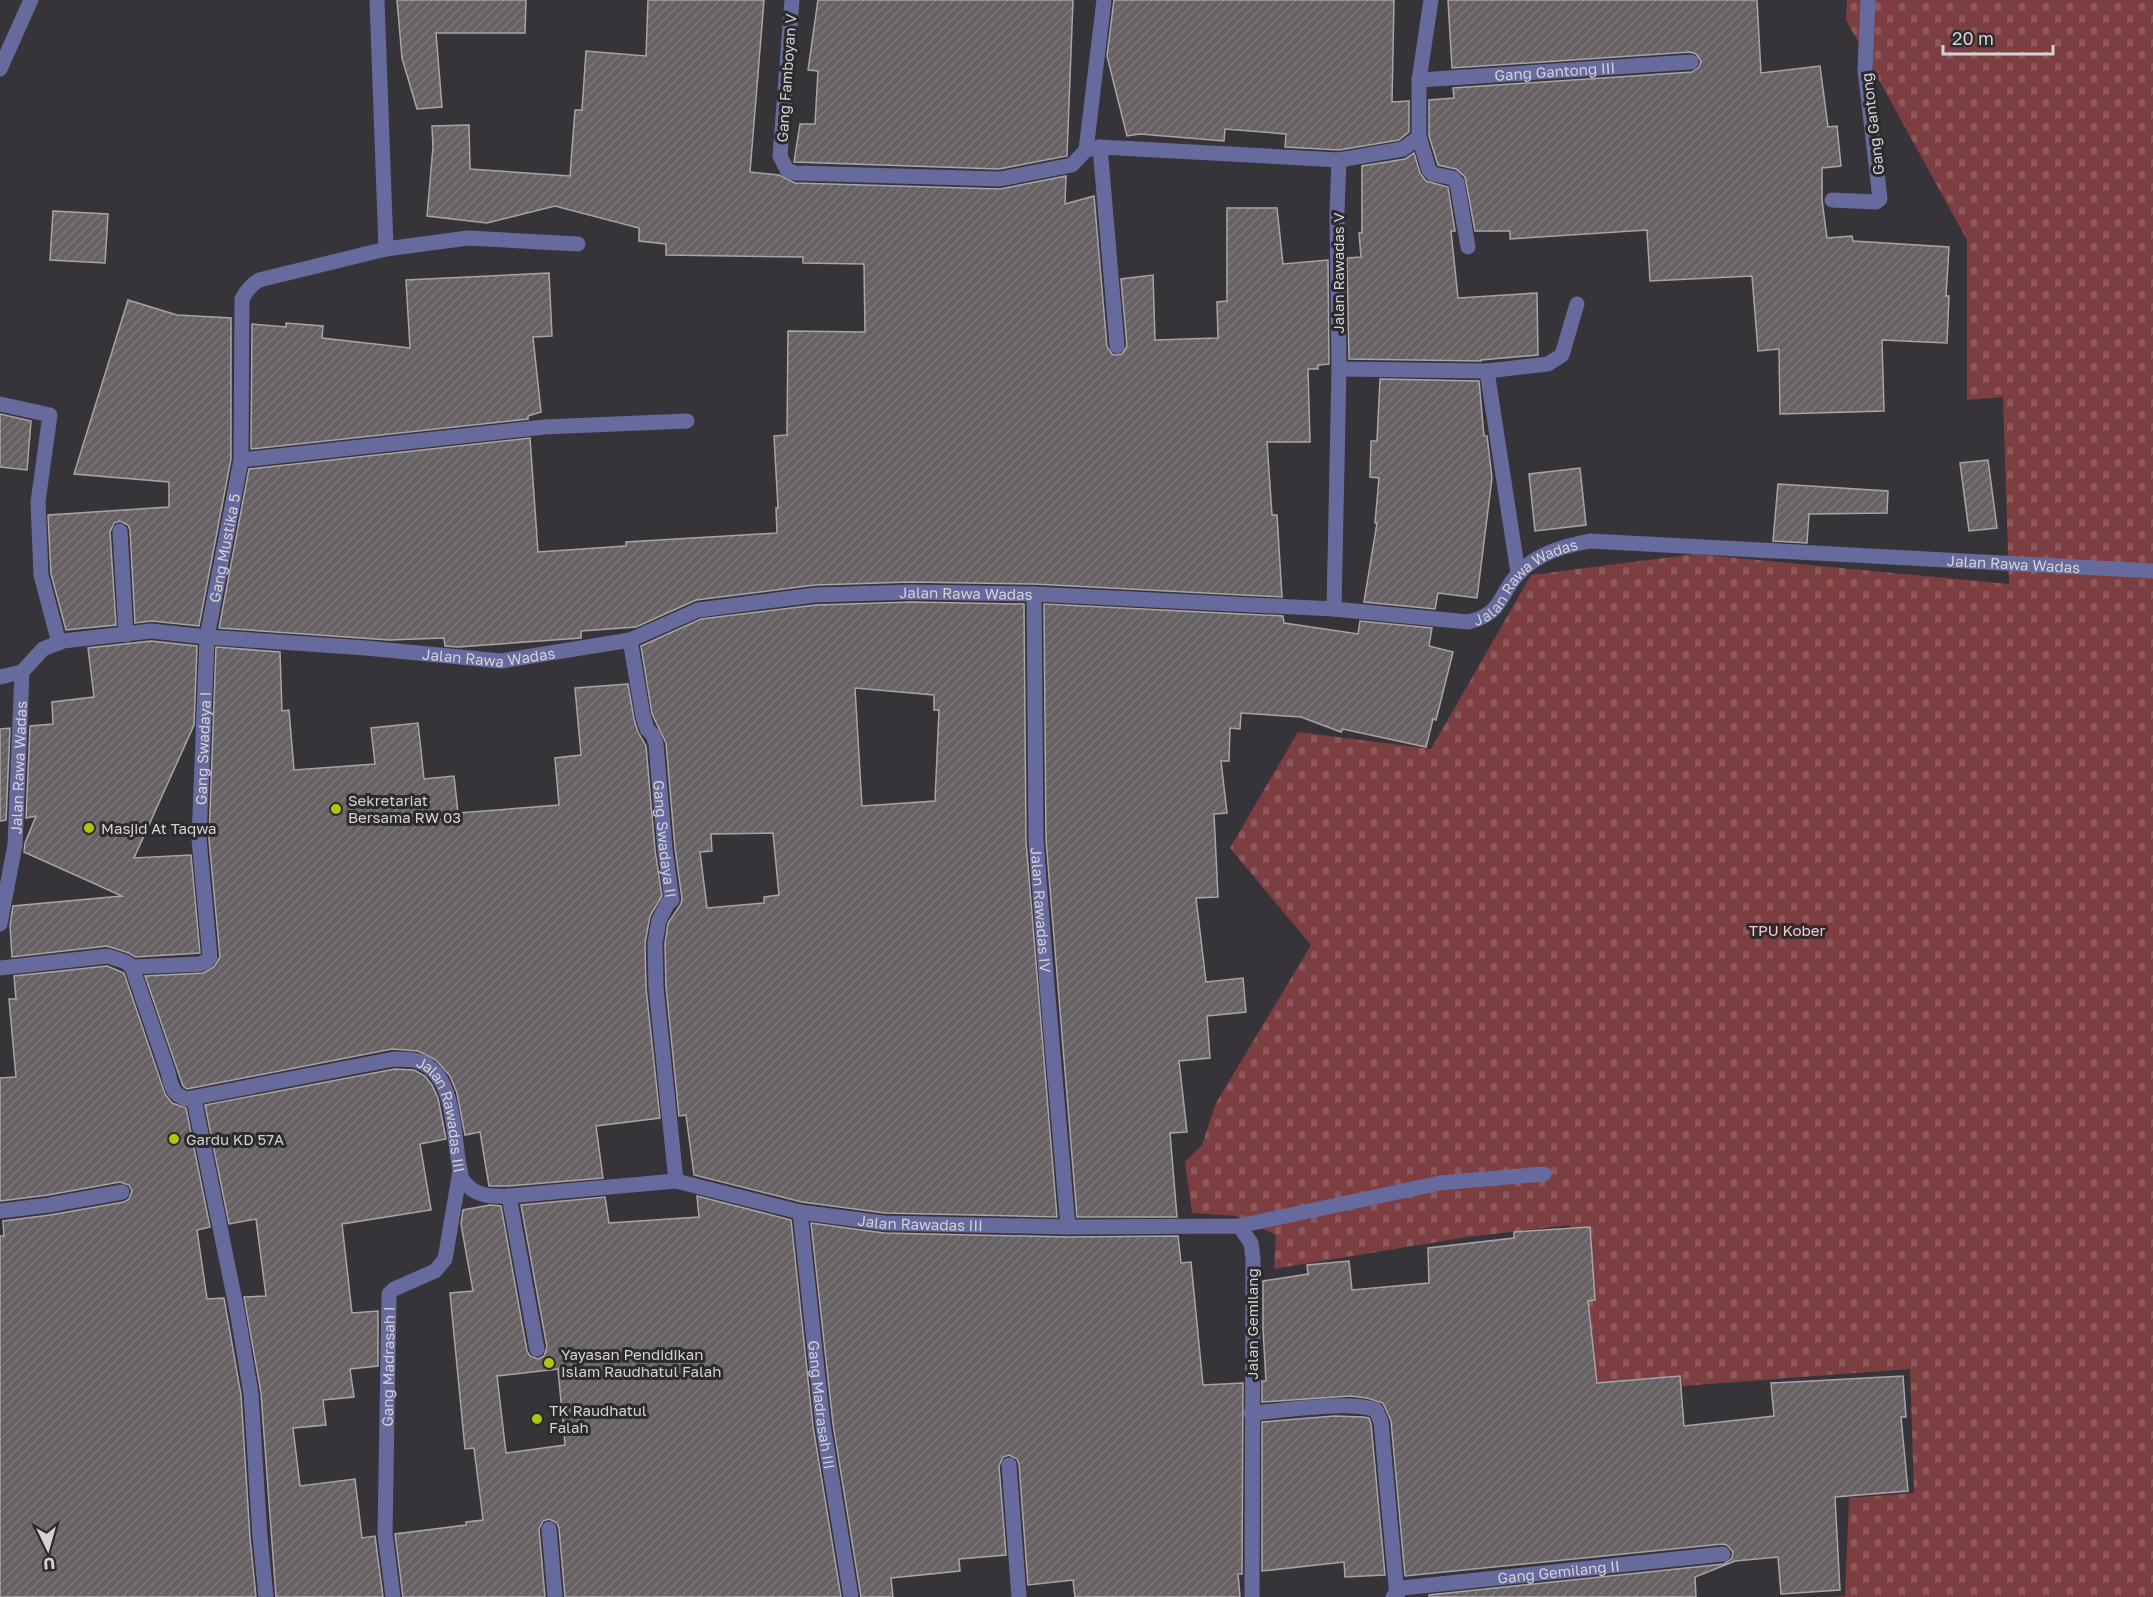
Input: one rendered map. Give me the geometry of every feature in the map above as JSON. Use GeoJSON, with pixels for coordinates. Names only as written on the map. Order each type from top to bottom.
{"type":"FeatureCollection","features":[{"type":"Feature","properties":{"kind":"street"},"geometry":{"type":"LineString","coordinates":[[0,69],[31,0]]}},
{"type":"Feature","properties":{"kind":"street"},"geometry":{"type":"LineString","coordinates":[[377,0],[386,249]]}},
{"type":"Feature","properties":{"kind":"street","name":"Gang Famboyan V"},"geometry":{"type":"LineString","coordinates":[[792,0],[780,156],[788,170],[807,174],[1000,179],[1072,165],[1093,149]]}},
{"type":"Feature","properties":{"kind":"street"},"geometry":{"type":"LineString","coordinates":[[1104,0],[1093,149],[1116,346]]}},
{"type":"Feature","properties":{"kind":"street"},"geometry":{"type":"LineString","coordinates":[[1431,0],[1419,80],[1419,138],[1429,170],[1433,174],[1453,178],[1457,183],[1468,247]]}},
{"type":"Feature","properties":{"kind":"street","name":"Gang Gantong"},"geometry":{"type":"LineString","coordinates":[[1832,200],[1876,202],[1880,199],[1865,70],[1868,0]]}},
{"type":"Feature","properties":{"kind":"street","name":"Gang Gantong III"},"geometry":{"type":"LineString","coordinates":[[1419,80],[1691,62]]}},
{"type":"Feature","properties":{"kind":"street"},"geometry":{"type":"LineString","coordinates":[[1093,149],[1339,160],[1402,149],[1419,138]]}},
{"type":"Feature","properties":{"kind":"street","name":"Jalan Rawadas V"},"geometry":{"type":"LineString","coordinates":[[1334,609],[1339,369],[1337,211],[1339,160]]}},
{"type":"Feature","properties":{"kind":"street","name":"Gang Mustika 5"},"geometry":{"type":"LineString","coordinates":[[207,637],[241,460],[242,299],[251,285],[259,280],[386,249],[468,238],[578,244]]}},
{"type":"Feature","properties":{"kind":"street"},"geometry":{"type":"LineString","coordinates":[[1339,369],[1487,371],[1548,364],[1562,356],[1577,304]]}},
{"type":"Feature","properties":{"kind":"street"},"geometry":{"type":"LineString","coordinates":[[1487,371],[1518,573]]}},
{"type":"Feature","properties":{"kind":"street"},"geometry":{"type":"LineString","coordinates":[[0,404],[50,415],[38,502],[41,575],[59,643]]}},
{"type":"Feature","properties":{"kind":"street"},"geometry":{"type":"LineString","coordinates":[[241,460],[544,428],[687,421]]}},
{"type":"Feature","properties":{"kind":"street"},"geometry":{"type":"LineString","coordinates":[[120,531],[126,635]]}},
{"type":"Feature","properties":{"kind":"street","name":"Jalan Rawa Wadas"},"geometry":{"type":"LineString","coordinates":[[0,924],[15,845],[22,672],[43,649],[59,643],[151,631],[501,661],[630,640],[698,610],[815,595],[911,592],[1035,594],[1334,609],[1468,622],[1485,616],[1497,606],[1518,573],[1539,557],[1563,546],[1590,541],[2153,571]]}},
{"type":"Feature","properties":{"kind":"street","name":"Jalan Rawadas IV"},"geometry":{"type":"LineString","coordinates":[[1035,594],[1036,840],[1068,1227]]}},
{"type":"Feature","properties":{"kind":"street","name":"Gang Swadaya I"},"geometry":{"type":"LineString","coordinates":[[132,967],[200,964],[210,957],[199,839],[207,637]]}},
{"type":"Feature","properties":{"kind":"street","name":"Gang Swadaya II"},"geometry":{"type":"LineString","coordinates":[[630,640],[643,716],[647,729],[653,735],[656,744],[672,900],[659,920],[655,943],[656,987],[676,1180]]}},
{"type":"Feature","properties":{"kind":"street"},"geometry":{"type":"LineString","coordinates":[[0,677],[22,672]]}},
{"type":"Feature","properties":{"kind":"street"},"geometry":{"type":"LineString","coordinates":[[0,968],[108,956],[126,962],[132,967],[174,1093],[186,1099],[194,1099],[230,1274],[251,1395],[266,1597]]}},
{"type":"Feature","properties":{"kind":"street","name":"Jalan Rawadas III"},"geometry":{"type":"LineString","coordinates":[[194,1099],[394,1059],[418,1061],[436,1073],[447,1091],[459,1171],[466,1186],[482,1196],[509,1196],[676,1180],[801,1212],[885,1223],[1068,1227]]}},
{"type":"Feature","properties":{"kind":"street","name":"Gang Madrasah I"},"geometry":{"type":"LineString","coordinates":[[393,1597],[384,1534],[389,1294],[394,1289],[435,1271],[445,1259],[459,1171]]}},
{"type":"Feature","properties":{"kind":"street"},"geometry":{"type":"LineString","coordinates":[[1068,1227],[1239,1226],[1440,1183],[1544,1174]]}},
{"type":"Feature","properties":{"kind":"street"},"geometry":{"type":"LineString","coordinates":[[0,1211],[122,1192]]}},
{"type":"Feature","properties":{"kind":"street"},"geometry":{"type":"LineString","coordinates":[[509,1196],[537,1349]]}},
{"type":"Feature","properties":{"kind":"street","name":"Gang Madrasah III"},"geometry":{"type":"LineString","coordinates":[[801,1212],[823,1425],[851,1597]]}},
{"type":"Feature","properties":{"kind":"street","name":"Jalan Gemilang"},"geometry":{"type":"LineString","coordinates":[[1239,1226],[1251,1243],[1252,1259],[1252,1597]]}},
{"type":"Feature","properties":{"kind":"street","name":"Gang Gemilang II"},"geometry":{"type":"LineString","coordinates":[[1251,1413],[1348,1406],[1376,1410],[1382,1422],[1395,1596]]}},
{"type":"Feature","properties":{"kind":"street"},"geometry":{"type":"LineString","coordinates":[[1009,1465],[1019,1597]]}},
{"type":"Feature","properties":{"kind":"street"},"geometry":{"type":"LineString","coordinates":[[549,1529],[555,1597]]}},
{"type":"Feature","properties":{"kind":"street","name":"Gang Gemilang II"},"geometry":{"type":"LineString","coordinates":[[1395,1596],[1402,1588],[1722,1554]]}},
{"type":"Feature","properties":{"kind":"green space","name":"TPU Kober"},"geometry":{"type":"Polygon","coordinates":[[[1847,0],[2153,0],[2153,1597],[1831,1597],[1845,1596],[1849,1498],[1914,1493],[1910,1369],[1600,1392],[1570,1225],[1467,1237],[1274,1269],[1276,1235],[1236,1216],[1192,1213],[1185,1162],[1202,1145],[1216,1103],[1311,945],[1230,848],[1298,732],[1431,749],[1531,575],[1695,554],[2009,584],[2003,397],[1967,400],[1967,240],[1846,20],[1847,0]]]}},
{"type":"Feature","properties":{"kind":"building"},"geometry":{"type":"Polygon","coordinates":[[[397,0],[526,0],[525,33],[436,33],[442,107],[417,109],[402,58],[397,0]]]}},
{"type":"Feature","properties":{"kind":"building"},"geometry":{"type":"Polygon","coordinates":[[[648,0],[764,0],[750,172],[779,175],[795,183],[1000,189],[1066,176],[1065,204],[1094,196],[1107,347],[1113,355],[1122,354],[1127,346],[1121,279],[1153,275],[1155,340],[1218,338],[1217,302],[1227,301],[1227,208],[1277,208],[1283,264],[1328,260],[1329,364],[1318,365],[1318,369],[1308,369],[1310,442],[1267,442],[1272,515],[1277,515],[1282,597],[1034,584],[911,582],[815,585],[696,600],[636,627],[581,631],[581,638],[458,647],[445,646],[444,638],[389,640],[219,628],[249,469],[530,438],[538,552],[626,546],[626,542],[777,533],[774,436],[787,435],[788,331],[865,332],[864,264],[803,263],[803,257],[666,255],[666,244],[639,241],[639,228],[555,206],[487,223],[427,216],[433,147],[432,126],[469,125],[470,169],[570,176],[575,110],[582,110],[586,51],[646,56],[648,0]]]}},
{"type":"Feature","properties":{"kind":"building"},"geometry":{"type":"Polygon","coordinates":[[[818,0],[1073,0],[1067,156],[999,169],[794,162],[800,124],[815,124],[818,71],[808,70],[818,0]]]}},
{"type":"Feature","properties":{"kind":"building"},"geometry":{"type":"Polygon","coordinates":[[[1114,0],[1394,0],[1392,102],[1409,101],[1409,132],[1399,140],[1339,150],[1285,147],[1286,134],[1225,129],[1224,141],[1140,134],[1127,136],[1107,56],[1114,0]]]}},
{"type":"Feature","properties":{"kind":"building"},"geometry":{"type":"Polygon","coordinates":[[[1448,0],[1757,0],[1761,73],[1820,66],[1828,127],[1837,126],[1841,166],[1822,168],[1822,200],[1827,238],[1852,236],[1853,241],[1949,247],[1946,296],[1949,296],[1947,343],[1882,340],[1884,411],[1780,414],[1779,349],[1758,351],[1752,276],[1650,281],[1647,230],[1510,239],[1510,231],[1475,231],[1465,177],[1456,169],[1438,165],[1429,136],[1429,100],[1454,98],[1453,88],[1692,72],[1699,67],[1701,61],[1696,54],[1690,52],[1452,68],[1448,0]]]}},
{"type":"Feature","properties":{"kind":"building"},"geometry":{"type":"Polygon","coordinates":[[[1414,153],[1420,173],[1426,181],[1448,187],[1455,231],[1451,231],[1458,298],[1537,293],[1538,355],[1481,361],[1349,359],[1347,258],[1361,257],[1359,233],[1362,233],[1362,166],[1405,159],[1414,153]]]}},
{"type":"Feature","properties":{"kind":"building"},"geometry":{"type":"Polygon","coordinates":[[[53,211],[108,214],[105,263],[50,260],[53,211]]]}},
{"type":"Feature","properties":{"kind":"building"},"geometry":{"type":"Polygon","coordinates":[[[549,273],[552,336],[533,337],[541,412],[528,416],[528,419],[251,449],[252,324],[286,327],[286,323],[323,326],[322,338],[410,348],[406,280],[549,273]]]}},
{"type":"Feature","properties":{"kind":"building"},"geometry":{"type":"Polygon","coordinates":[[[128,300],[177,315],[231,318],[231,459],[199,626],[152,621],[135,623],[130,530],[128,525],[120,521],[114,523],[110,532],[116,625],[66,630],[51,574],[48,515],[169,507],[169,482],[74,474],[128,300]]]}},
{"type":"Feature","properties":{"kind":"building"},"geometry":{"type":"Polygon","coordinates":[[[1380,379],[1479,381],[1484,436],[1487,436],[1492,478],[1477,598],[1438,593],[1435,609],[1364,602],[1377,523],[1375,523],[1379,478],[1370,477],[1371,441],[1377,441],[1380,379]]]}},
{"type":"Feature","properties":{"kind":"building"},"geometry":{"type":"Polygon","coordinates":[[[0,414],[31,421],[27,470],[0,467],[0,414]]]}},
{"type":"Feature","properties":{"kind":"building"},"geometry":{"type":"Polygon","coordinates":[[[1988,460],[1997,528],[1969,531],[1960,463],[1988,460]]]}},
{"type":"Feature","properties":{"kind":"building"},"geometry":{"type":"Polygon","coordinates":[[[1580,468],[1586,525],[1535,531],[1529,474],[1580,468]]]}},
{"type":"Feature","properties":{"kind":"building"},"geometry":{"type":"Polygon","coordinates":[[[1778,484],[1888,491],[1887,513],[1809,514],[1807,543],[1773,541],[1778,484]]]}},
{"type":"Feature","properties":{"kind":"building"},"geometry":{"type":"Polygon","coordinates":[[[911,602],[1024,604],[1026,841],[1057,1217],[885,1213],[802,1202],[694,1175],[686,1115],[679,1116],[666,986],[665,944],[668,923],[682,899],[666,743],[652,714],[641,646],[701,619],[816,605],[911,602]],[[855,688],[862,806],[935,801],[939,710],[934,710],[934,695],[855,688]],[[773,833],[711,834],[712,851],[700,852],[707,908],[764,903],[764,897],[779,895],[773,833]]]}},
{"type":"Feature","properties":{"kind":"building"},"geometry":{"type":"Polygon","coordinates":[[[1044,604],[1283,616],[1284,623],[1358,634],[1360,621],[1432,628],[1429,646],[1453,652],[1436,720],[1433,719],[1426,747],[1343,729],[1341,732],[1301,717],[1241,713],[1240,729],[1230,728],[1229,761],[1221,761],[1227,813],[1214,814],[1218,897],[1196,898],[1206,982],[1243,978],[1246,1012],[1207,1016],[1210,1058],[1179,1061],[1187,1132],[1170,1133],[1177,1217],[1077,1217],[1046,840],[1044,604]]]}},
{"type":"Feature","properties":{"kind":"building"},"geometry":{"type":"Polygon","coordinates":[[[151,641],[197,646],[194,725],[134,858],[191,855],[200,953],[135,957],[107,946],[12,957],[10,925],[13,906],[122,896],[24,852],[25,843],[36,816],[26,818],[30,726],[53,724],[52,702],[94,697],[88,648],[151,641]]]}},
{"type":"Feature","properties":{"kind":"building"},"geometry":{"type":"Polygon","coordinates":[[[216,647],[280,652],[282,711],[289,710],[294,770],[375,764],[371,728],[418,723],[424,779],[454,776],[458,813],[559,805],[555,758],[581,755],[575,688],[628,684],[634,719],[646,746],[655,850],[662,896],[650,916],[645,943],[646,988],[660,1118],[596,1126],[603,1178],[489,1186],[480,1132],[465,1135],[457,1093],[450,1076],[436,1060],[418,1051],[392,1049],[187,1089],[183,1086],[145,976],[203,973],[214,967],[220,957],[209,839],[216,647]]]}},
{"type":"Feature","properties":{"kind":"building"},"geometry":{"type":"Polygon","coordinates":[[[10,728],[6,820],[0,821],[0,729],[10,728]]]}},
{"type":"Feature","properties":{"kind":"building"},"geometry":{"type":"Polygon","coordinates":[[[107,966],[124,973],[165,1094],[172,1103],[186,1108],[210,1227],[197,1230],[207,1299],[224,1298],[241,1395],[256,1597],[0,1597],[0,1236],[4,1236],[3,1221],[124,1202],[129,1199],[132,1191],[129,1185],[120,1182],[0,1201],[0,1078],[16,1077],[9,999],[16,999],[14,976],[107,966]]]}},
{"type":"Feature","properties":{"kind":"building"},"geometry":{"type":"Polygon","coordinates":[[[395,1069],[414,1070],[425,1076],[438,1098],[446,1139],[420,1144],[431,1210],[342,1224],[352,1313],[378,1311],[378,1366],[350,1369],[354,1397],[323,1400],[326,1425],[293,1428],[300,1486],[355,1479],[362,1538],[375,1536],[383,1597],[276,1597],[261,1393],[244,1297],[266,1296],[256,1219],[229,1224],[205,1105],[395,1069]]]}},
{"type":"Feature","properties":{"kind":"building"},"geometry":{"type":"Polygon","coordinates":[[[697,1196],[791,1220],[813,1426],[841,1597],[565,1597],[559,1528],[557,1523],[549,1519],[543,1521],[539,1529],[545,1597],[403,1597],[395,1534],[466,1525],[466,1522],[483,1520],[474,1448],[465,1449],[450,1293],[473,1291],[461,1224],[463,1210],[490,1205],[501,1206],[527,1351],[530,1356],[538,1359],[544,1356],[547,1347],[521,1205],[605,1197],[609,1223],[699,1217],[697,1196]],[[558,1369],[497,1376],[506,1453],[565,1445],[558,1369]]]}},
{"type":"Feature","properties":{"kind":"building"},"geometry":{"type":"Polygon","coordinates":[[[811,1223],[884,1233],[1068,1237],[1178,1236],[1181,1263],[1191,1262],[1203,1385],[1243,1383],[1242,1574],[1238,1574],[1240,1597],[1075,1597],[1073,1580],[1028,1585],[1019,1464],[1017,1459],[1009,1455],[1003,1457],[999,1466],[1006,1555],[959,1559],[960,1571],[891,1578],[893,1597],[861,1597],[833,1424],[811,1223]]]}},
{"type":"Feature","properties":{"kind":"building"},"geometry":{"type":"Polygon","coordinates":[[[1590,1227],[1595,1300],[1588,1301],[1597,1383],[1680,1376],[1684,1426],[1774,1416],[1771,1383],[1903,1376],[1906,1417],[1901,1417],[1908,1491],[1835,1497],[1840,1590],[1781,1594],[1778,1557],[1735,1561],[1695,1577],[1696,1597],[1429,1597],[1429,1595],[1724,1564],[1732,1558],[1733,1552],[1727,1545],[1722,1544],[1405,1576],[1391,1421],[1383,1403],[1350,1396],[1262,1402],[1262,1381],[1266,1381],[1263,1281],[1308,1274],[1307,1265],[1349,1261],[1352,1290],[1429,1283],[1428,1248],[1514,1238],[1514,1232],[1590,1227]]]}},
{"type":"Feature","properties":{"kind":"building"},"geometry":{"type":"Polygon","coordinates":[[[1334,1416],[1369,1418],[1371,1424],[1385,1575],[1345,1577],[1344,1562],[1262,1571],[1262,1422],[1334,1416]]]}},
{"type":"Feature","properties":{"kind":"place","name":"Sekretariat Bersama RW 03"},"geometry":{"type":"Point","coordinates":[336,809]}},
{"type":"Feature","properties":{"kind":"place","name":"Masjid At Taqwa"},"geometry":{"type":"Point","coordinates":[89,828]}},
{"type":"Feature","properties":{"kind":"place","name":"Gardu KD 57A"},"geometry":{"type":"Point","coordinates":[174,1139]}},
{"type":"Feature","properties":{"kind":"place","name":"Yayasan Pendidikan Islam Raudhatul Falah"},"geometry":{"type":"Point","coordinates":[549,1363]}},
{"type":"Feature","properties":{"kind":"place","name":"TK Raudhatul Falah"},"geometry":{"type":"Point","coordinates":[537,1419]}}]}
